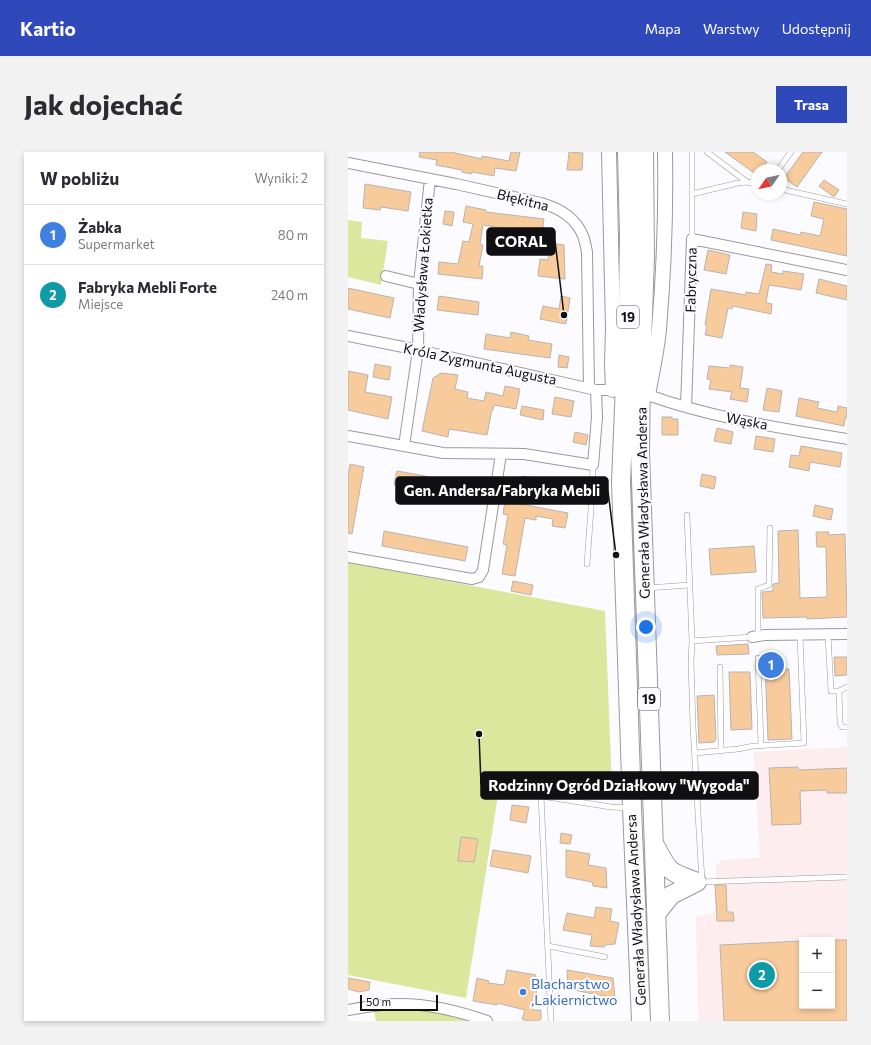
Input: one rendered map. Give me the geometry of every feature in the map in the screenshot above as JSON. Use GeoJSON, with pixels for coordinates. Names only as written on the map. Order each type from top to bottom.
{"type":"FeatureCollection","features":[{"type":"Feature","properties":{"kind":"highway","name":"Generała Władysława Andersa"},"geometry":{"type":"LineString","coordinates":[[627,152],[629,236],[628,309],[621,482],[641,1021]]}},
{"type":"Feature","properties":{"kind":"highway","name":"Generała Władysława Andersa"},"geometry":{"type":"LineString","coordinates":[[644,152],[645,256],[640,452],[646,588],[660,1021]]}},
{"type":"Feature","properties":{"kind":"highway"},"geometry":{"type":"LineString","coordinates":[[599,390],[615,432],[621,482]]}},
{"type":"Feature","properties":{"kind":"highway"},"geometry":{"type":"LineString","coordinates":[[640,452],[648,395]]}},
{"type":"Feature","properties":{"kind":"highway"},"geometry":{"type":"LineString","coordinates":[[655,845],[669,870],[683,878],[700,882]]}},
{"type":"Feature","properties":{"kind":"highway"},"geometry":{"type":"LineString","coordinates":[[657,913],[671,895],[700,882]]}},
{"type":"Feature","properties":{"kind":"main road"},"geometry":{"type":"LineString","coordinates":[[599,390],[612,364],[613,328],[609,152]]}},
{"type":"Feature","properties":{"kind":"main road"},"geometry":{"type":"LineString","coordinates":[[648,395],[659,330],[666,193],[665,152]]}},
{"type":"Feature","properties":{"kind":"street","name":"Błękitna"},"geometry":{"type":"LineString","coordinates":[[348,163],[430,178],[553,206],[566,214],[576,223],[584,236],[587,252],[599,390],[593,465]]}},
{"type":"Feature","properties":{"kind":"street","name":"Władysława Łokietka"},"geometry":{"type":"LineString","coordinates":[[404,446],[418,350],[419,284],[430,178]]}},
{"type":"Feature","properties":{"kind":"street","name":"Fabryczna"},"geometry":{"type":"LineString","coordinates":[[686,407],[692,239],[847,270]]}},
{"type":"Feature","properties":{"kind":"street"},"geometry":{"type":"LineString","coordinates":[[386,276],[419,284]]}},
{"type":"Feature","properties":{"kind":"street","name":"Króla Zygmunta Augusta"},"geometry":{"type":"LineString","coordinates":[[348,336],[599,390]]}},
{"type":"Feature","properties":{"kind":"street","name":"Wąska"},"geometry":{"type":"LineString","coordinates":[[648,395],[686,407],[749,422],[847,439]]}},
{"type":"Feature","properties":{"kind":"street"},"geometry":{"type":"LineString","coordinates":[[348,436],[443,453],[524,454],[593,465]]}},
{"type":"Feature","properties":{"kind":"street"},"geometry":{"type":"LineString","coordinates":[[348,557],[472,579],[479,577],[483,570],[501,454]]}},
{"type":"Feature","properties":{"kind":"street"},"geometry":{"type":"LineString","coordinates":[[755,637],[765,635],[847,634]]}},
{"type":"Feature","properties":{"kind":"street"},"geometry":{"type":"LineString","coordinates":[[348,1010],[382,1004],[429,1005],[460,1012],[487,1021]]}},
{"type":"Feature","properties":{"kind":"lane"},"geometry":{"type":"LineString","coordinates":[[692,152],[692,239]]}},
{"type":"Feature","properties":{"kind":"lane"},"geometry":{"type":"LineString","coordinates":[[707,152],[747,182]]}},
{"type":"Feature","properties":{"kind":"lane"},"geometry":{"type":"LineString","coordinates":[[782,164],[791,152]]}},
{"type":"Feature","properties":{"kind":"lane"},"geometry":{"type":"LineString","coordinates":[[692,194],[738,183],[751,183]]}},
{"type":"Feature","properties":{"kind":"lane"},"geometry":{"type":"LineString","coordinates":[[787,189],[847,204]]}},
{"type":"Feature","properties":{"kind":"lane"},"geometry":{"type":"LineString","coordinates":[[587,564],[593,465]]}},
{"type":"Feature","properties":{"kind":"lane"},"geometry":{"type":"LineString","coordinates":[[687,515],[692,640],[692,727],[695,753],[700,882],[847,878]]}},
{"type":"Feature","properties":{"kind":"lane"},"geometry":{"type":"LineString","coordinates":[[692,640],[755,637],[758,589],[770,585],[770,528]]}},
{"type":"Feature","properties":{"kind":"lane"},"geometry":{"type":"LineString","coordinates":[[646,588],[689,585]]}},
{"type":"Feature","properties":{"kind":"lane"},"geometry":{"type":"LineString","coordinates":[[695,753],[761,745],[804,743],[800,635]]}},
{"type":"Feature","properties":{"kind":"lane"},"geometry":{"type":"LineString","coordinates":[[828,635],[831,691],[839,691],[847,688]]}},
{"type":"Feature","properties":{"kind":"lane"},"geometry":{"type":"LineString","coordinates":[[758,658],[761,745]]}},
{"type":"Feature","properties":{"kind":"lane"},"geometry":{"type":"LineString","coordinates":[[720,667],[721,750]]}},
{"type":"Feature","properties":{"kind":"lane"},"geometry":{"type":"LineString","coordinates":[[839,691],[840,723],[842,727],[847,727]]}},
{"type":"Feature","properties":{"kind":"lane"},"geometry":{"type":"LineString","coordinates":[[551,1021],[541,796],[611,807],[632,808]]}},
{"type":"Feature","properties":{"kind":"lane"},"geometry":{"type":"LineString","coordinates":[[548,946],[605,957]]}},
{"type":"Feature","properties":{"kind":"shaded area"},"geometry":{"type":"Polygon","coordinates":[[[847,747],[847,1021],[698,1021],[696,916],[716,913],[716,866],[721,860],[760,858],[753,752],[847,747]]]}},
{"type":"Feature","properties":{"kind":"green space"},"geometry":{"type":"Polygon","coordinates":[[[348,220],[362,222],[361,238],[388,241],[381,285],[348,277],[348,220]]]}},
{"type":"Feature","properties":{"kind":"green space"},"geometry":{"type":"Polygon","coordinates":[[[348,562],[605,611],[612,787],[530,786],[530,799],[498,795],[466,998],[348,975],[348,562]]]}},
{"type":"Feature","properties":{"kind":"green space"},"geometry":{"type":"Polygon","coordinates":[[[407,1004],[486,1021],[376,1021],[373,1006],[407,1004]]]}},
{"type":"Feature","properties":{"kind":"building"},"geometry":{"type":"Polygon","coordinates":[[[420,152],[451,152],[482,159],[482,156],[509,161],[511,152],[520,152],[516,171],[495,168],[494,176],[472,172],[471,174],[462,172],[462,170],[436,165],[437,160],[419,157],[420,152]]]}},
{"type":"Feature","properties":{"kind":"building"},"geometry":{"type":"Polygon","coordinates":[[[569,152],[583,153],[582,170],[567,170],[569,152]]]}},
{"type":"Feature","properties":{"kind":"building"},"geometry":{"type":"Polygon","coordinates":[[[725,152],[753,152],[767,162],[766,164],[751,164],[751,171],[725,152]]]}},
{"type":"Feature","properties":{"kind":"building"},"geometry":{"type":"Polygon","coordinates":[[[803,152],[822,152],[797,187],[787,180],[787,174],[803,152]]]}},
{"type":"Feature","properties":{"kind":"building"},"geometry":{"type":"Polygon","coordinates":[[[824,180],[839,190],[834,197],[819,186],[824,180]]]}},
{"type":"Feature","properties":{"kind":"building"},"geometry":{"type":"Polygon","coordinates":[[[365,184],[411,192],[408,211],[381,207],[380,210],[363,208],[365,184]]]}},
{"type":"Feature","properties":{"kind":"building"},"geometry":{"type":"Polygon","coordinates":[[[814,202],[847,209],[847,256],[771,240],[773,229],[800,235],[801,232],[820,236],[824,219],[811,216],[814,202]]]}},
{"type":"Feature","properties":{"kind":"building"},"geometry":{"type":"Polygon","coordinates":[[[466,206],[486,210],[486,212],[544,219],[542,234],[483,225],[480,244],[483,245],[479,266],[483,266],[482,279],[438,274],[439,262],[458,264],[463,241],[469,242],[473,224],[463,222],[466,206]]]}},
{"type":"Feature","properties":{"kind":"building"},"geometry":{"type":"Polygon","coordinates":[[[445,211],[454,212],[452,226],[443,224],[445,211]]]}},
{"type":"Feature","properties":{"kind":"building"},"geometry":{"type":"Polygon","coordinates":[[[743,212],[757,214],[756,231],[741,228],[743,212]]]}},
{"type":"Feature","properties":{"kind":"building"},"geometry":{"type":"Polygon","coordinates":[[[550,243],[564,245],[565,279],[538,276],[540,259],[548,260],[550,243]]]}},
{"type":"Feature","properties":{"kind":"building"},"geometry":{"type":"Polygon","coordinates":[[[708,250],[730,255],[726,274],[704,270],[708,250]]]}},
{"type":"Feature","properties":{"kind":"building"},"geometry":{"type":"Polygon","coordinates":[[[766,264],[772,265],[771,272],[783,274],[783,271],[804,274],[801,290],[769,285],[766,303],[772,304],[771,314],[733,306],[732,309],[728,308],[722,338],[705,335],[707,326],[705,325],[711,289],[746,295],[746,292],[759,294],[766,264]]]}},
{"type":"Feature","properties":{"kind":"building"},"geometry":{"type":"Polygon","coordinates":[[[819,279],[847,286],[847,300],[816,293],[819,279]]]}},
{"type":"Feature","properties":{"kind":"building"},"geometry":{"type":"Polygon","coordinates":[[[348,288],[394,298],[390,318],[348,309],[348,288]]]}},
{"type":"Feature","properties":{"kind":"building"},"geometry":{"type":"Polygon","coordinates":[[[439,296],[479,302],[478,315],[437,310],[439,296]]]}},
{"type":"Feature","properties":{"kind":"building"},"geometry":{"type":"Polygon","coordinates":[[[561,296],[570,298],[566,324],[540,319],[543,306],[559,309],[561,296]]]}},
{"type":"Feature","properties":{"kind":"building"},"geometry":{"type":"Polygon","coordinates":[[[511,332],[529,336],[528,340],[552,344],[550,358],[484,349],[486,334],[510,338],[511,332]]]}},
{"type":"Feature","properties":{"kind":"building"},"geometry":{"type":"Polygon","coordinates":[[[559,355],[569,357],[567,368],[558,367],[559,355]]]}},
{"type":"Feature","properties":{"kind":"building"},"geometry":{"type":"Polygon","coordinates":[[[375,364],[391,367],[389,380],[373,377],[375,364]]]}},
{"type":"Feature","properties":{"kind":"building"},"geometry":{"type":"Polygon","coordinates":[[[730,365],[743,367],[740,388],[749,389],[747,402],[730,399],[732,392],[709,389],[711,380],[707,379],[709,366],[730,368],[730,365]]]}},
{"type":"Feature","properties":{"kind":"building"},"geometry":{"type":"Polygon","coordinates":[[[348,371],[368,375],[365,392],[392,397],[388,419],[348,410],[348,371]]]}},
{"type":"Feature","properties":{"kind":"building"},"geometry":{"type":"Polygon","coordinates":[[[441,373],[458,375],[455,389],[468,392],[467,398],[484,401],[486,392],[503,396],[505,386],[520,389],[516,409],[494,405],[487,435],[449,429],[448,437],[422,431],[433,378],[441,373]]]}},
{"type":"Feature","properties":{"kind":"building"},"geometry":{"type":"Polygon","coordinates":[[[767,388],[782,391],[779,412],[763,410],[767,388]]]}},
{"type":"Feature","properties":{"kind":"building"},"geometry":{"type":"Polygon","coordinates":[[[555,397],[574,401],[571,417],[552,414],[555,397]]]}},
{"type":"Feature","properties":{"kind":"building"},"geometry":{"type":"Polygon","coordinates":[[[799,398],[819,402],[817,408],[837,412],[838,406],[847,408],[847,418],[845,418],[844,426],[796,416],[799,398]]]}},
{"type":"Feature","properties":{"kind":"building"},"geometry":{"type":"Polygon","coordinates":[[[522,406],[544,410],[543,420],[520,415],[522,406]]]}},
{"type":"Feature","properties":{"kind":"building"},"geometry":{"type":"Polygon","coordinates":[[[662,417],[672,417],[672,419],[678,419],[678,435],[662,435],[662,417]]]}},
{"type":"Feature","properties":{"kind":"building"},"geometry":{"type":"Polygon","coordinates":[[[717,428],[733,432],[731,444],[714,441],[717,428]]]}},
{"type":"Feature","properties":{"kind":"building"},"geometry":{"type":"Polygon","coordinates":[[[575,432],[588,435],[586,445],[573,442],[575,432]]]}},
{"type":"Feature","properties":{"kind":"building"},"geometry":{"type":"Polygon","coordinates":[[[756,436],[775,439],[773,452],[754,449],[756,436]]]}},
{"type":"Feature","properties":{"kind":"building"},"geometry":{"type":"Polygon","coordinates":[[[801,446],[842,453],[840,467],[810,462],[809,471],[789,467],[791,455],[799,456],[801,446]]]}},
{"type":"Feature","properties":{"kind":"building"},"geometry":{"type":"Polygon","coordinates":[[[350,464],[364,467],[352,534],[348,533],[348,476],[350,464]]]}},
{"type":"Feature","properties":{"kind":"building"},"geometry":{"type":"Polygon","coordinates":[[[397,471],[480,486],[477,500],[394,485],[397,471]]]}},
{"type":"Feature","properties":{"kind":"building"},"geometry":{"type":"Polygon","coordinates":[[[702,474],[716,477],[714,489],[700,486],[702,474]]]}},
{"type":"Feature","properties":{"kind":"building"},"geometry":{"type":"Polygon","coordinates":[[[522,476],[580,485],[578,499],[520,488],[522,476]]]}},
{"type":"Feature","properties":{"kind":"building"},"geometry":{"type":"Polygon","coordinates":[[[505,501],[568,513],[565,528],[552,526],[553,519],[536,516],[536,520],[525,518],[515,576],[502,574],[507,545],[503,544],[508,515],[503,514],[505,501]]]}},
{"type":"Feature","properties":{"kind":"building"},"geometry":{"type":"Polygon","coordinates":[[[815,505],[833,509],[831,520],[813,516],[815,505]]]}},
{"type":"Feature","properties":{"kind":"building"},"geometry":{"type":"Polygon","coordinates":[[[798,530],[800,598],[827,597],[826,547],[817,547],[816,532],[829,532],[828,535],[845,534],[847,617],[807,619],[807,617],[763,618],[762,592],[773,591],[773,584],[779,583],[778,531],[798,530]]]}},
{"type":"Feature","properties":{"kind":"building"},"geometry":{"type":"Polygon","coordinates":[[[384,531],[468,547],[465,561],[382,546],[384,531]]]}},
{"type":"Feature","properties":{"kind":"building"},"geometry":{"type":"Polygon","coordinates":[[[754,546],[756,572],[711,575],[709,549],[754,546]]]}},
{"type":"Feature","properties":{"kind":"building"},"geometry":{"type":"Polygon","coordinates":[[[513,581],[533,585],[531,595],[511,591],[513,581]]]}},
{"type":"Feature","properties":{"kind":"building"},"geometry":{"type":"Polygon","coordinates":[[[748,644],[749,654],[717,655],[716,646],[748,644]]]}},
{"type":"Feature","properties":{"kind":"building"},"geometry":{"type":"Polygon","coordinates":[[[834,657],[847,657],[847,675],[835,676],[834,657]]]}},
{"type":"Feature","properties":{"kind":"building"},"geometry":{"type":"Polygon","coordinates":[[[780,660],[780,669],[789,669],[792,739],[768,740],[765,661],[780,660]]]}},
{"type":"Feature","properties":{"kind":"building"},"geometry":{"type":"Polygon","coordinates":[[[729,672],[750,672],[752,729],[731,730],[729,672]]]}},
{"type":"Feature","properties":{"kind":"building"},"geometry":{"type":"Polygon","coordinates":[[[714,695],[716,739],[714,742],[699,743],[697,696],[714,695]]]}},
{"type":"Feature","properties":{"kind":"building"},"geometry":{"type":"Polygon","coordinates":[[[798,767],[798,770],[847,768],[847,793],[827,793],[827,790],[800,791],[801,824],[772,825],[769,768],[798,767]]]}},
{"type":"Feature","properties":{"kind":"building"},"geometry":{"type":"Polygon","coordinates":[[[512,805],[529,807],[526,823],[510,820],[512,805]]]}},
{"type":"Feature","properties":{"kind":"building"},"geometry":{"type":"Polygon","coordinates":[[[561,833],[572,835],[570,844],[560,843],[561,833]]]}},
{"type":"Feature","properties":{"kind":"building"},"geometry":{"type":"Polygon","coordinates":[[[461,837],[478,839],[474,862],[458,861],[461,837]]]}},
{"type":"Feature","properties":{"kind":"building"},"geometry":{"type":"Polygon","coordinates":[[[493,850],[531,856],[528,873],[490,866],[493,850]]]}},
{"type":"Feature","properties":{"kind":"building"},"geometry":{"type":"Polygon","coordinates":[[[566,850],[590,854],[588,865],[606,868],[607,888],[593,886],[592,882],[566,877],[566,850]]]}},
{"type":"Feature","properties":{"kind":"building"},"geometry":{"type":"Polygon","coordinates":[[[715,885],[726,885],[727,912],[733,912],[734,921],[717,921],[715,885]]]}},
{"type":"Feature","properties":{"kind":"building"},"geometry":{"type":"Polygon","coordinates":[[[596,907],[612,909],[610,921],[619,923],[615,944],[605,945],[604,947],[590,946],[592,935],[563,930],[567,913],[594,918],[596,907]]]}},
{"type":"Feature","properties":{"kind":"building"},"geometry":{"type":"Polygon","coordinates":[[[835,940],[847,940],[847,1021],[724,1021],[720,945],[799,941],[799,1009],[835,1009],[835,940]]]}},
{"type":"Feature","properties":{"kind":"building"},"geometry":{"type":"Polygon","coordinates":[[[507,970],[536,975],[533,989],[537,989],[533,1010],[541,1010],[541,1019],[538,1021],[528,1021],[522,1019],[525,1010],[497,1003],[497,1005],[473,1001],[477,978],[489,981],[488,983],[504,985],[507,970]]]}},
{"type":"Feature","properties":{"kind":"building"},"geometry":{"type":"Polygon","coordinates":[[[567,970],[613,978],[615,998],[568,989],[567,970]]]}},
{"type":"Feature","properties":{"kind":"building"},"geometry":{"type":"Polygon","coordinates":[[[348,978],[370,982],[369,990],[359,992],[348,989],[348,978]]]}},
{"type":"Feature","properties":{"kind":"place","name":"CORAL"},"geometry":{"type":"Point","coordinates":[564,315]}},
{"type":"Feature","properties":{"kind":"place","name":"Gen. Andersa/Fabryka Mebli"},"geometry":{"type":"Point","coordinates":[616,555]}},
{"type":"Feature","properties":{"kind":"place","name":"Żabka"},"geometry":{"type":"Point","coordinates":[771,665]}},
{"type":"Feature","properties":{"kind":"place","name":"Rodzinny Ogród Działkowy \"Wygoda\""},"geometry":{"type":"Point","coordinates":[479,734]}},
{"type":"Feature","properties":{"kind":"place","name":"Fabryka Mebli Forte"},"geometry":{"type":"Point","coordinates":[762,975]}},
{"type":"Feature","properties":{"kind":"place","name":"Blacharstwo ,Lakiernictwo"},"geometry":{"type":"Point","coordinates":[523,992]}}]}
